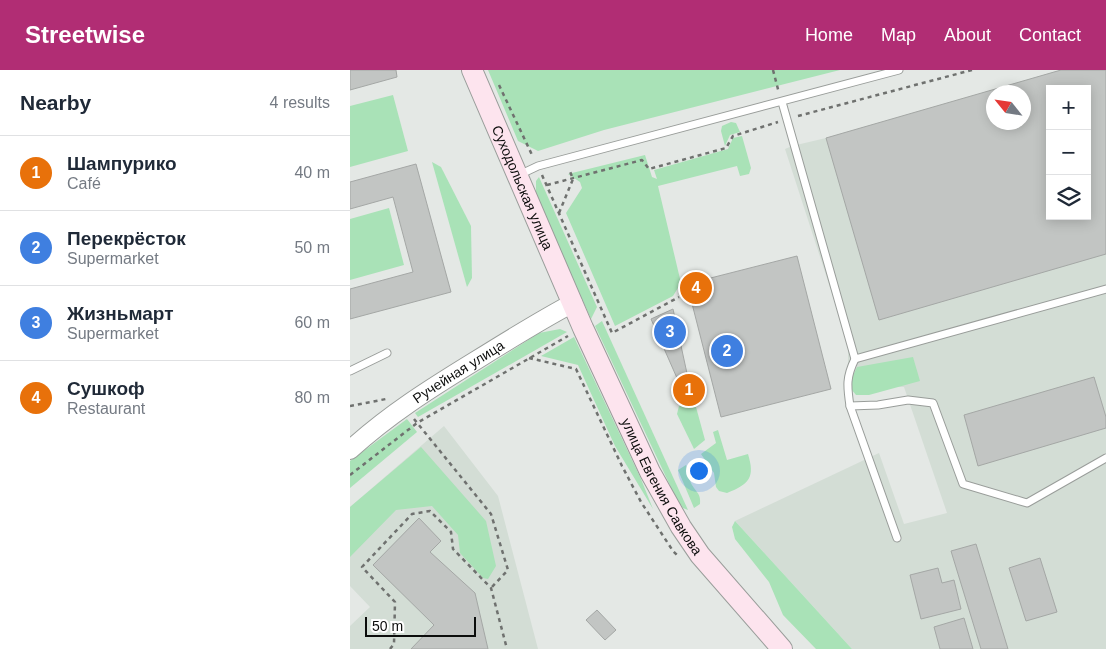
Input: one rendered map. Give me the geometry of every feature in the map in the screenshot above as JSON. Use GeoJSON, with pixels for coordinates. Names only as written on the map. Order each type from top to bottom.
{"type":"FeatureCollection","features":[{"type":"Feature","properties":{"kind":"main road","name":"Суходольская улица"},"geometry":{"type":"LineString","coordinates":[[472,70],[573,303]]}},
{"type":"Feature","properties":{"kind":"main road","name":"улица Евгения Савкова"},"geometry":{"type":"LineString","coordinates":[[573,303],[650,472],[688,539],[782,649]]}},
{"type":"Feature","properties":{"kind":"street","name":"Ручейная улица"},"geometry":{"type":"LineString","coordinates":[[350,450],[372,430],[404,406],[546,317],[573,303]]}},
{"type":"Feature","properties":{"kind":"lane"},"geometry":{"type":"LineString","coordinates":[[518,176],[538,166],[899,70]]}},
{"type":"Feature","properties":{"kind":"lane"},"geometry":{"type":"LineString","coordinates":[[782,102],[855,359],[848,372],[847,386],[850,406],[897,538]]}},
{"type":"Feature","properties":{"kind":"lane"},"geometry":{"type":"LineString","coordinates":[[855,359],[1106,289]]}},
{"type":"Feature","properties":{"kind":"lane"},"geometry":{"type":"LineString","coordinates":[[350,371],[387,352]]}},
{"type":"Feature","properties":{"kind":"lane"},"geometry":{"type":"LineString","coordinates":[[850,406],[878,405],[908,400],[933,403],[963,484],[1027,504],[1106,458]]}},
{"type":"Feature","properties":{"kind":"path"},"geometry":{"type":"LineString","coordinates":[[773,70],[780,93]]}},
{"type":"Feature","properties":{"kind":"path"},"geometry":{"type":"LineString","coordinates":[[547,185],[642,160],[650,169],[726,148],[733,136],[786,119],[972,70]]}},
{"type":"Feature","properties":{"kind":"path"},"geometry":{"type":"LineString","coordinates":[[496,79],[547,185],[612,333],[679,297]]}},
{"type":"Feature","properties":{"kind":"path"},"geometry":{"type":"LineString","coordinates":[[559,213],[573,179],[564,159]]}},
{"type":"Feature","properties":{"kind":"path"},"geometry":{"type":"LineString","coordinates":[[350,475],[417,423],[583,328]]}},
{"type":"Feature","properties":{"kind":"path"},"geometry":{"type":"LineString","coordinates":[[350,406],[396,397],[491,514],[508,570],[491,588]]}},
{"type":"Feature","properties":{"kind":"path"},"geometry":{"type":"LineString","coordinates":[[390,649],[394,644],[395,602],[362,567],[412,514],[430,511],[451,532],[453,549],[491,588],[507,649]]}},
{"type":"Feature","properties":{"kind":"shaded area"},"geometry":{"type":"Polygon","coordinates":[[[1061,70],[1106,70],[1106,649],[852,649],[735,521],[879,453],[904,524],[947,513],[904,387],[872,386],[848,372],[848,343],[785,149],[986,92],[986,130],[1031,130],[1031,85],[1009,85],[1061,70]]]}},
{"type":"Feature","properties":{"kind":"shaded area"},"geometry":{"type":"Polygon","coordinates":[[[444,426],[498,496],[538,649],[350,649],[350,626],[370,607],[350,586],[350,507],[444,426]]]}},
{"type":"Feature","properties":{"kind":"green space"},"geometry":{"type":"Polygon","coordinates":[[[488,70],[840,70],[604,130],[538,151],[518,141],[488,70]]]}},
{"type":"Feature","properties":{"kind":"green space"},"geometry":{"type":"Polygon","coordinates":[[[393,95],[408,151],[350,167],[350,106],[393,95]]]}},
{"type":"Feature","properties":{"kind":"green space"},"geometry":{"type":"Polygon","coordinates":[[[731,122],[736,123],[740,132],[730,135],[725,146],[721,131],[722,126],[731,122]]]}},
{"type":"Feature","properties":{"kind":"green space"},"geometry":{"type":"Polygon","coordinates":[[[742,136],[751,168],[749,174],[740,176],[737,166],[658,186],[681,283],[673,296],[615,326],[566,213],[582,188],[580,182],[568,174],[645,155],[652,177],[657,179],[654,170],[728,149],[733,138],[742,136]]]}},
{"type":"Feature","properties":{"kind":"green space"},"geometry":{"type":"Polygon","coordinates":[[[432,162],[441,167],[471,226],[472,278],[467,287],[432,162]]]}},
{"type":"Feature","properties":{"kind":"green space"},"geometry":{"type":"Polygon","coordinates":[[[539,177],[597,307],[591,319],[536,196],[536,181],[539,177]]]}},
{"type":"Feature","properties":{"kind":"green space"},"geometry":{"type":"Polygon","coordinates":[[[389,208],[404,265],[350,280],[350,219],[389,208]]]}},
{"type":"Feature","properties":{"kind":"green space"},"geometry":{"type":"Polygon","coordinates":[[[602,321],[688,510],[683,508],[675,496],[595,326],[602,321]]]}},
{"type":"Feature","properties":{"kind":"green space"},"geometry":{"type":"Polygon","coordinates":[[[560,329],[567,332],[418,417],[415,413],[539,333],[560,329]]]}},
{"type":"Feature","properties":{"kind":"green space"},"geometry":{"type":"Polygon","coordinates":[[[574,337],[641,479],[653,509],[615,446],[578,365],[541,356],[574,337]]]}},
{"type":"Feature","properties":{"kind":"green space"},"geometry":{"type":"Polygon","coordinates":[[[913,357],[920,381],[869,395],[856,395],[851,389],[851,380],[857,367],[913,357]]]}},
{"type":"Feature","properties":{"kind":"green space"},"geometry":{"type":"Polygon","coordinates":[[[679,406],[696,407],[705,440],[694,449],[677,414],[679,406]]]}},
{"type":"Feature","properties":{"kind":"green space"},"geometry":{"type":"Polygon","coordinates":[[[407,419],[417,432],[350,488],[350,461],[407,419]]]}},
{"type":"Feature","properties":{"kind":"green space"},"geometry":{"type":"Polygon","coordinates":[[[718,430],[727,460],[748,454],[751,469],[746,483],[727,493],[719,491],[716,487],[714,473],[701,454],[716,443],[713,432],[718,430]]]}},
{"type":"Feature","properties":{"kind":"green space"},"geometry":{"type":"Polygon","coordinates":[[[421,447],[486,521],[496,566],[488,579],[483,578],[460,553],[458,535],[432,506],[396,510],[350,557],[350,507],[421,447]]]}},
{"type":"Feature","properties":{"kind":"green space"},"geometry":{"type":"Polygon","coordinates":[[[686,465],[691,483],[700,498],[700,504],[694,508],[678,470],[686,465]]]}},
{"type":"Feature","properties":{"kind":"green space"},"geometry":{"type":"Polygon","coordinates":[[[735,521],[852,649],[816,649],[783,615],[769,582],[735,539],[732,527],[735,521]]]}},
{"type":"Feature","properties":{"kind":"building"},"geometry":{"type":"Polygon","coordinates":[[[350,70],[396,70],[397,77],[350,90],[350,70]]]}},
{"type":"Feature","properties":{"kind":"building"},"geometry":{"type":"Polygon","coordinates":[[[1061,70],[1106,70],[1106,254],[879,320],[826,138],[986,92],[986,130],[1031,130],[1031,85],[1009,85],[1061,70]]]}},
{"type":"Feature","properties":{"kind":"building"},"geometry":{"type":"Polygon","coordinates":[[[416,164],[451,292],[350,319],[350,289],[413,272],[393,197],[350,209],[350,182],[416,164]]]}},
{"type":"Feature","properties":{"kind":"building"},"geometry":{"type":"Polygon","coordinates":[[[797,256],[831,389],[721,417],[687,284],[797,256]]]}},
{"type":"Feature","properties":{"kind":"building"},"geometry":{"type":"Polygon","coordinates":[[[673,309],[693,401],[688,403],[651,319],[673,309]]]}},
{"type":"Feature","properties":{"kind":"building"},"geometry":{"type":"Polygon","coordinates":[[[1094,377],[1106,417],[1106,428],[978,466],[964,415],[1094,377]]]}},
{"type":"Feature","properties":{"kind":"building"},"geometry":{"type":"Polygon","coordinates":[[[419,518],[441,541],[430,552],[475,593],[488,649],[411,649],[434,625],[373,565],[419,518]]]}},
{"type":"Feature","properties":{"kind":"building"},"geometry":{"type":"Polygon","coordinates":[[[976,544],[1008,649],[981,649],[951,551],[976,544]]]}},
{"type":"Feature","properties":{"kind":"building"},"geometry":{"type":"Polygon","coordinates":[[[1040,558],[1057,612],[1026,621],[1009,568],[1040,558]]]}},
{"type":"Feature","properties":{"kind":"building"},"geometry":{"type":"Polygon","coordinates":[[[938,568],[942,583],[954,580],[961,609],[921,619],[910,575],[938,568]]]}},
{"type":"Feature","properties":{"kind":"building"},"geometry":{"type":"Polygon","coordinates":[[[597,610],[616,630],[605,640],[586,620],[597,610]]]}},
{"type":"Feature","properties":{"kind":"building"},"geometry":{"type":"Polygon","coordinates":[[[964,618],[973,649],[940,649],[934,627],[964,618]]]}},
{"type":"Feature","properties":{"kind":"place","name":"Сушкоф"},"geometry":{"type":"Point","coordinates":[696,288]}},
{"type":"Feature","properties":{"kind":"place","name":"Жизньмарт"},"geometry":{"type":"Point","coordinates":[670,332]}},
{"type":"Feature","properties":{"kind":"place","name":"Перекрёсток"},"geometry":{"type":"Point","coordinates":[727,351]}},
{"type":"Feature","properties":{"kind":"place","name":"Шампурико"},"geometry":{"type":"Point","coordinates":[689,390]}}]}
